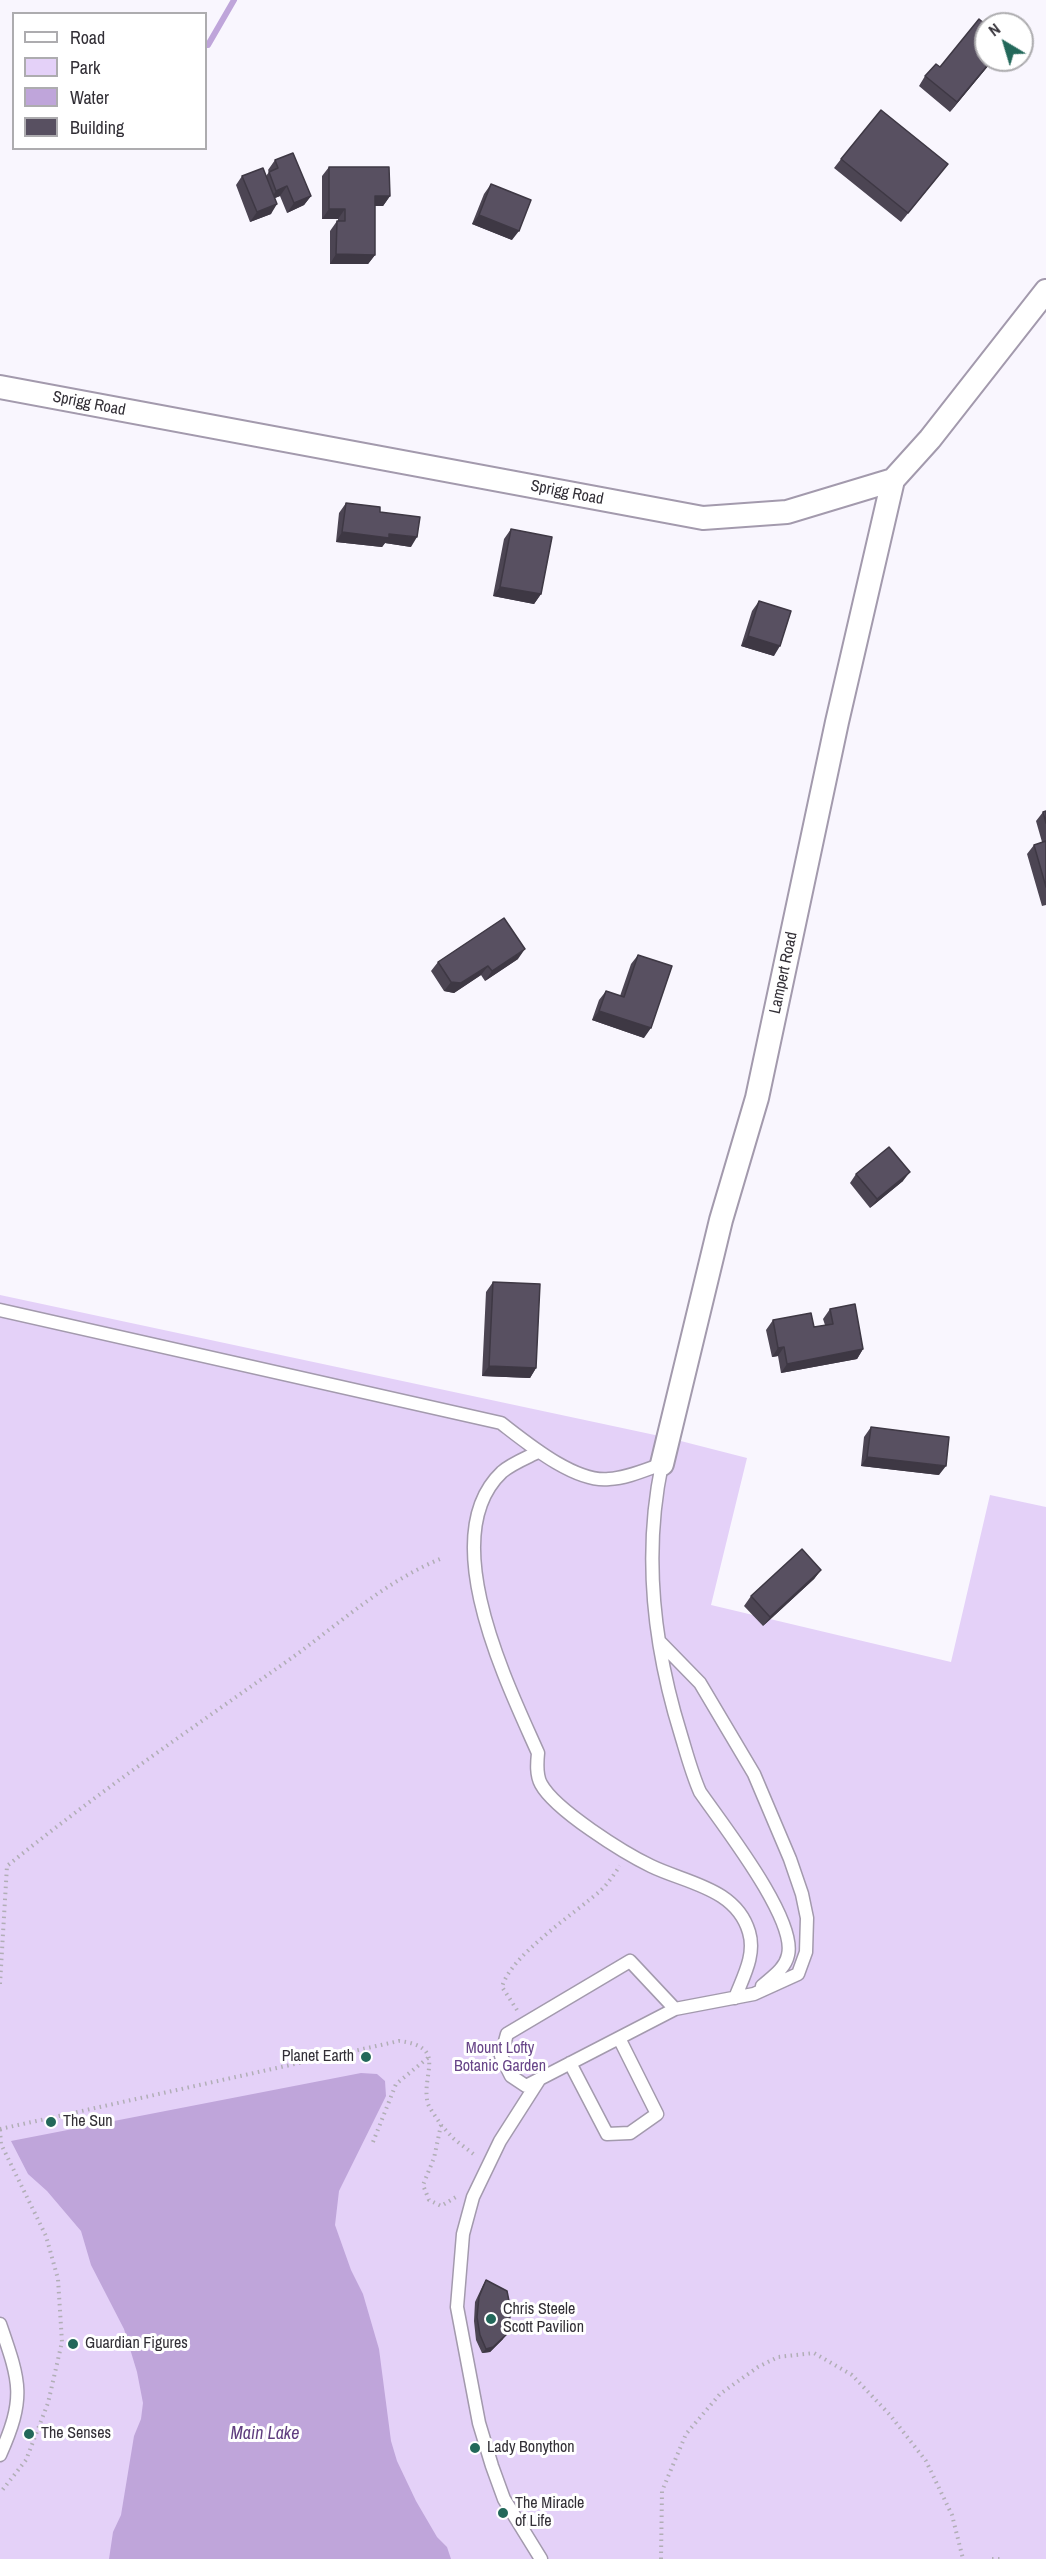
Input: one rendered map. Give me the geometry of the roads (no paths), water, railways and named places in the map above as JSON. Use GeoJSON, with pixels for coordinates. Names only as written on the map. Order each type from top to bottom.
{"type":"FeatureCollection","features":[{"type":"Feature","properties":{"kind":"street"},"geometry":{"type":"LineString","coordinates":[[893,480],[930,439],[1046,291]]}},
{"type":"Feature","properties":{"kind":"street","name":"Sprigg Road"},"geometry":{"type":"LineString","coordinates":[[0,387],[703,518],[787,512],[893,480]]}},
{"type":"Feature","properties":{"kind":"street","name":"Lampert Road"},"geometry":{"type":"LineString","coordinates":[[662,1464],[721,1220],[757,1098],[834,733],[893,480]]}},
{"type":"Feature","properties":{"kind":"lane"},"geometry":{"type":"LineString","coordinates":[[0,1310],[501,1422],[538,1452],[548,1455],[576,1474],[597,1479],[622,1477],[662,1464],[652,1535],[652,1586],[670,1699],[700,1792],[768,1891],[790,1943],[783,1967],[754,1994]]}},
{"type":"Feature","properties":{"kind":"lane"},"geometry":{"type":"LineString","coordinates":[[538,1452],[503,1471],[488,1489],[477,1509],[473,1531],[473,1561],[481,1604],[498,1658],[538,1753],[536,1768],[541,1784],[553,1799],[575,1817],[630,1853],[651,1866],[699,1884],[719,1894],[732,1904],[744,1918],[750,1933],[751,1947],[750,1959],[735,1998]]}},
{"type":"Feature","properties":{"kind":"lane"},"geometry":{"type":"LineString","coordinates":[[659,1641],[700,1683],[754,1774],[790,1859],[802,1894],[807,1918],[806,1952],[798,1974],[754,1994],[675,2009],[526,2086],[511,2076],[501,2056],[507,2034],[630,1961],[675,2009]]}},
{"type":"Feature","properties":{"kind":"lane"},"geometry":{"type":"LineString","coordinates":[[570,2063],[607,2134],[630,2133],[657,2114],[619,2038]]}},
{"type":"Feature","properties":{"kind":"lane"},"geometry":{"type":"LineString","coordinates":[[540,2079],[500,2141],[465,2218],[457,2307],[479,2423],[492,2466],[504,2499],[541,2559]]}},
{"type":"Feature","properties":{"kind":"lane"},"geometry":{"type":"LineString","coordinates":[[0,2324],[19,2384],[17,2410],[0,2455]]}},
{"type":"Feature","properties":{"kind":"water","name":"Main Lake"},"geometry":{"type":"Polygon","coordinates":[[[361,2073],[377,2074],[385,2081],[386,2096],[339,2191],[335,2225],[351,2270],[363,2294],[379,2349],[391,2441],[397,2461],[416,2501],[437,2537],[447,2547],[451,2559],[109,2559],[113,2532],[121,2515],[134,2436],[141,2419],[143,2403],[137,2372],[124,2329],[91,2265],[81,2231],[47,2191],[28,2174],[11,2141],[361,2073]]]}},
{"type":"Feature","properties":{"kind":"waterway"},"geometry":{"type":"LineString","coordinates":[[207,45],[234,0]]}},
{"type":"Feature","properties":{"kind":"place","name":"Planet Earth"},"geometry":{"type":"Point","coordinates":[366,2057]}},
{"type":"Feature","properties":{"kind":"place","name":"The Sun"},"geometry":{"type":"Point","coordinates":[51,2122]}},
{"type":"Feature","properties":{"kind":"place","name":"Chris Steele Scott Pavilion"},"geometry":{"type":"Point","coordinates":[491,2319]}},
{"type":"Feature","properties":{"kind":"place","name":"Guardian Figures"},"geometry":{"type":"Point","coordinates":[73,2344]}},
{"type":"Feature","properties":{"kind":"place","name":"The Senses"},"geometry":{"type":"Point","coordinates":[29,2434]}},
{"type":"Feature","properties":{"kind":"place","name":"Lady Bonython"},"geometry":{"type":"Point","coordinates":[475,2448]}},
{"type":"Feature","properties":{"kind":"place","name":"The Miracle of Life"},"geometry":{"type":"Point","coordinates":[503,2513]}},
{"type":"Feature","properties":{"kind":"park label","name":"Mount Lofty Botanic Garden"},"geometry":{"type":"Point","coordinates":[500,2058]}}]}
